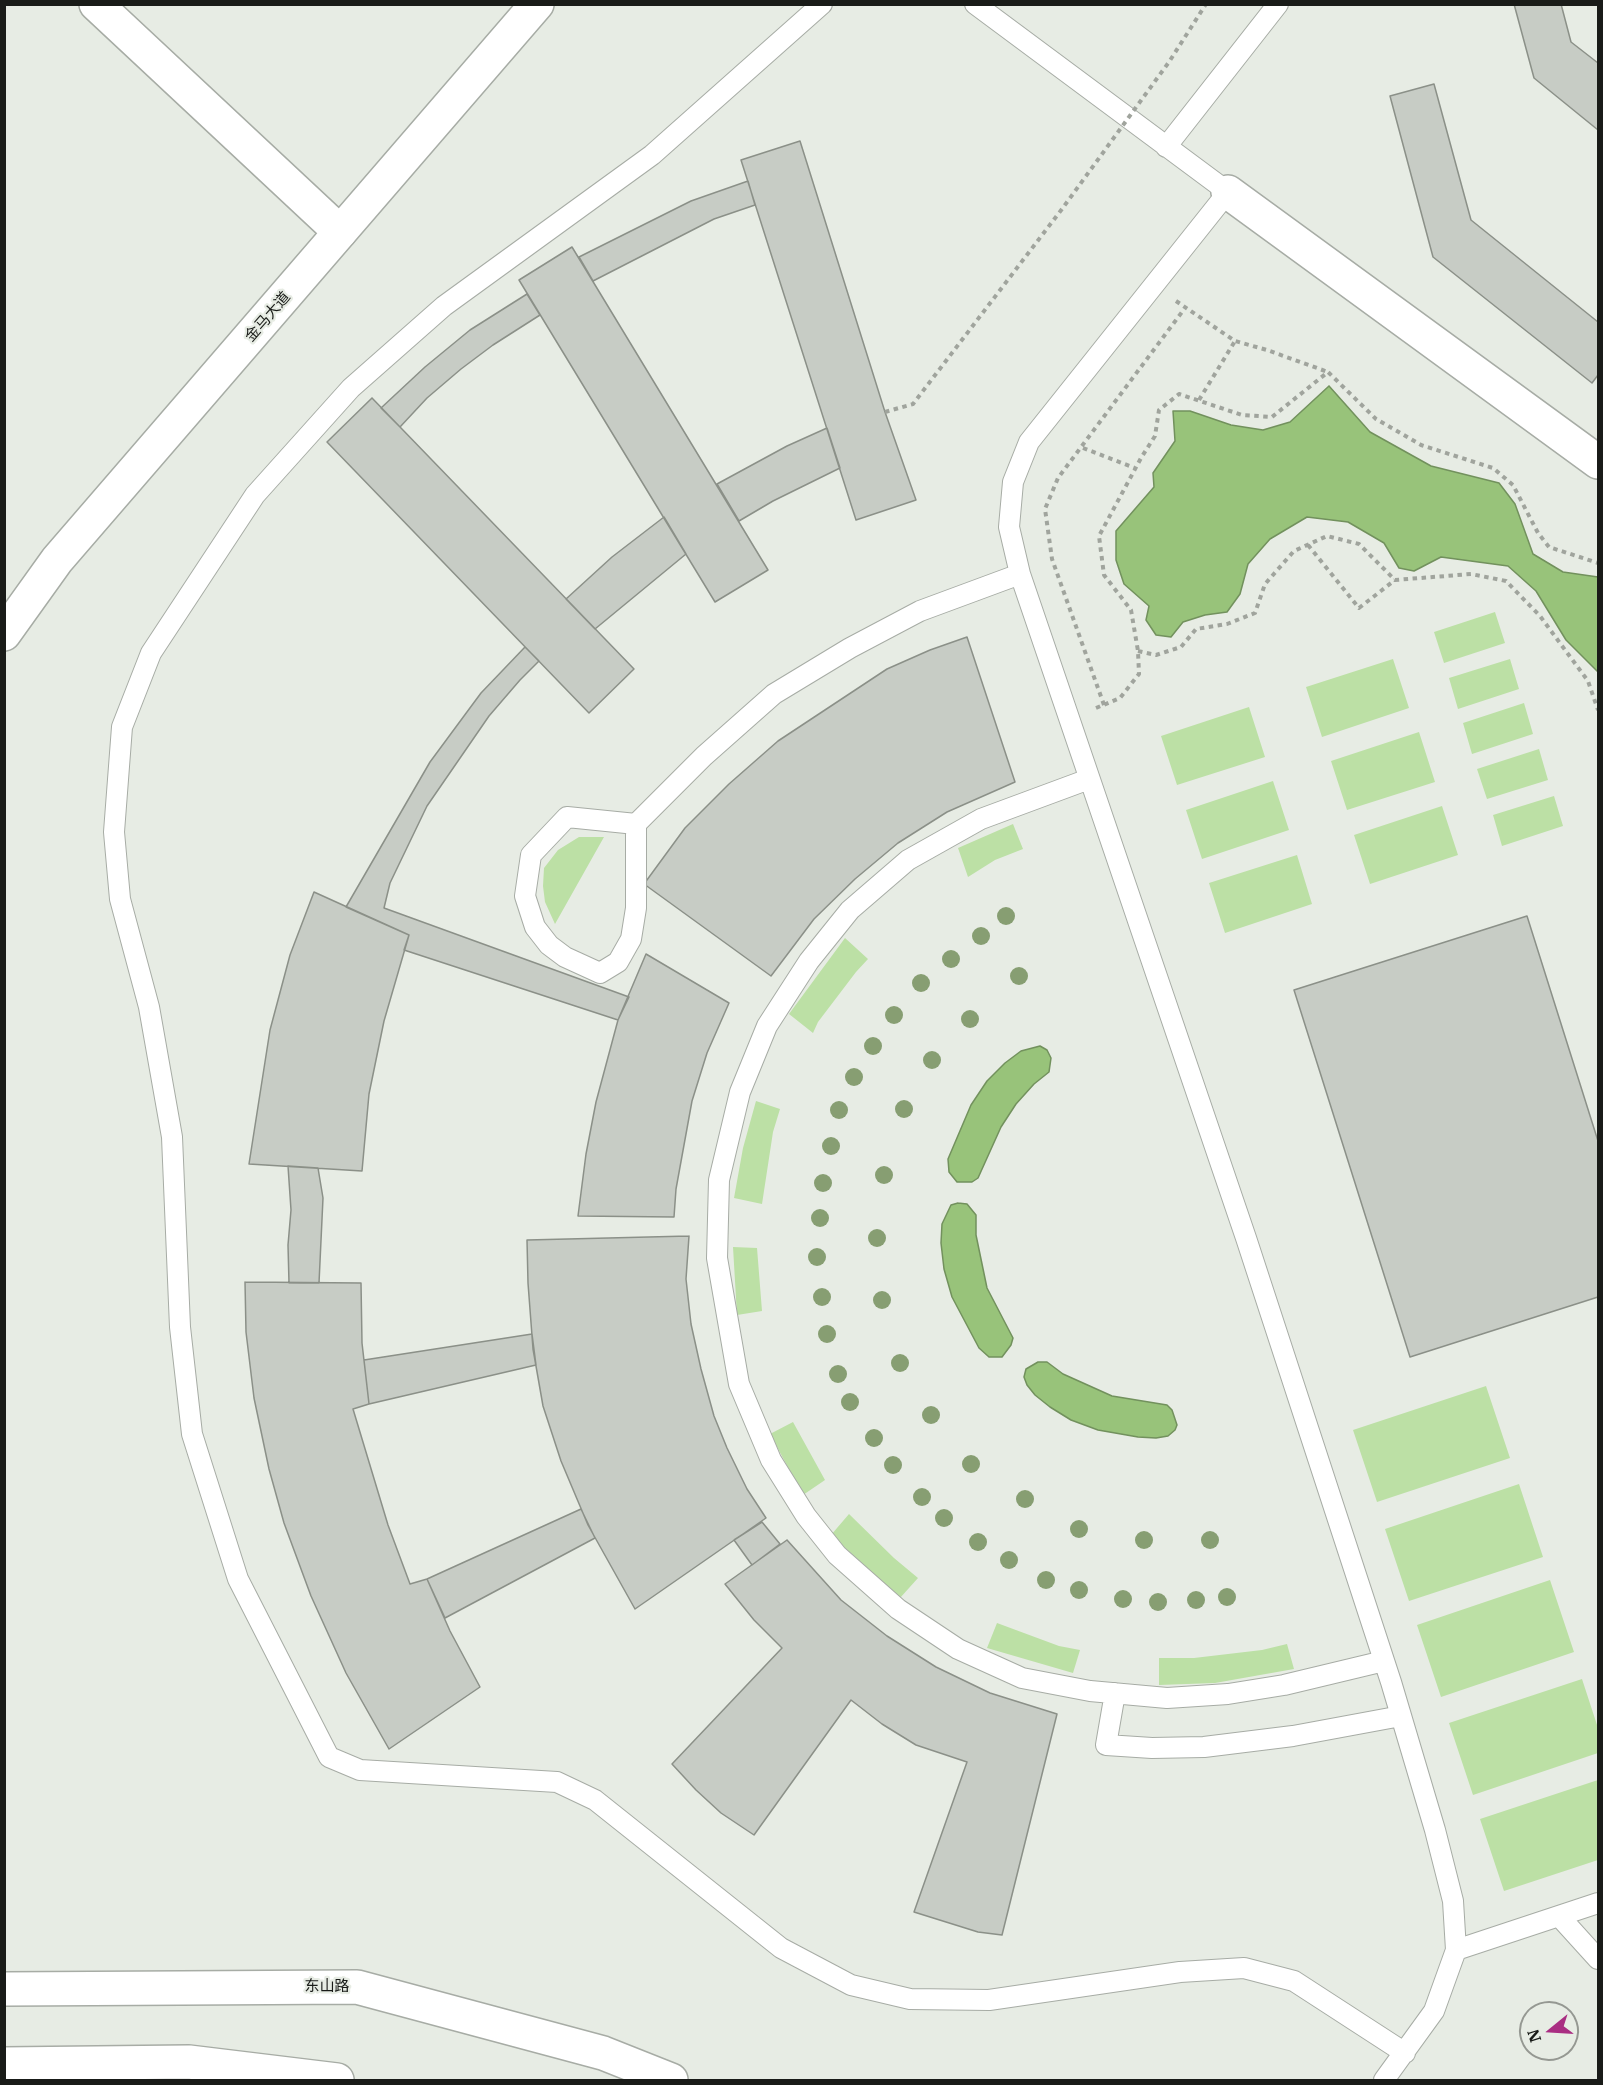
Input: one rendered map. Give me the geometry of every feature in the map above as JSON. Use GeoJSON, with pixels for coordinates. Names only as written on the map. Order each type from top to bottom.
{"type":"FeatureCollection","features":[{"type":"Feature","properties":{"kind":"street"},"geometry":{"type":"LineString","coordinates":[[96,4],[340,232]]}},
{"type":"Feature","properties":{"kind":"street","name":"金马大道"},"geometry":{"type":"LineString","coordinates":[[4,634],[57,560],[537,4]]}},
{"type":"Feature","properties":{"kind":"street"},"geometry":{"type":"LineString","coordinates":[[1228,192],[1599,462]]}},
{"type":"Feature","properties":{"kind":"street","name":"东山路"},"geometry":{"type":"LineString","coordinates":[[4,1989],[357,1987],[603,2053],[670,2080]]}},
{"type":"Feature","properties":{"kind":"street"},"geometry":{"type":"LineString","coordinates":[[4,2064],[189,2062],[337,2080]]}},
{"type":"Feature","properties":{"kind":"lane"},"geometry":{"type":"LineString","coordinates":[[822,4],[652,155],[444,306],[351,388],[255,495],[151,653],[122,727],[114,832],[120,899],[148,1008],[172,1137],[180,1327],[192,1434],[238,1579],[329,1757],[360,1770],[557,1782],[595,1800],[781,1948],[850,1985],[910,1999],[989,2000],[1180,1972],[1244,1968],[1294,1981],[1405,2053]]}},
{"type":"Feature","properties":{"kind":"lane"},"geometry":{"type":"LineString","coordinates":[[975,4],[1228,192],[1029,442],[1013,482],[1009,526],[1020,574],[1242,1229],[1384,1661],[1435,1830],[1453,1900],[1456,1950],[1434,2011],[1384,2080]]}},
{"type":"Feature","properties":{"kind":"lane"},"geometry":{"type":"LineString","coordinates":[[1166,147],[1278,4]]}},
{"type":"Feature","properties":{"kind":"lane"},"geometry":{"type":"LineString","coordinates":[[636,824],[567,817],[531,855],[525,896],[535,927],[549,945],[565,957],[600,973],[618,963],[631,939],[636,908],[636,824],[704,756],[774,694],[850,648],[920,611],[1020,574]]}},
{"type":"Feature","properties":{"kind":"lane"},"geometry":{"type":"LineString","coordinates":[[1089,779],[981,819],[908,860],[850,910],[809,961],[767,1026],[740,1092],[720,1179],[717,1258],[739,1384],[771,1460],[806,1516],[837,1555],[898,1609],[958,1649],[1022,1678],[1115,1694],[1167,1698],[1228,1694],[1284,1685],[1384,1661]]}},
{"type":"Feature","properties":{"kind":"lane"},"geometry":{"type":"LineString","coordinates":[[1115,1694],[1106,1745],[1152,1748],[1204,1747],[1293,1736],[1401,1716]]}},
{"type":"Feature","properties":{"kind":"lane"},"geometry":{"type":"LineString","coordinates":[[1456,1950],[1599,1903]]}},
{"type":"Feature","properties":{"kind":"lane"},"geometry":{"type":"LineString","coordinates":[[1559,1916],[1599,1959]]}},
{"type":"Feature","properties":{"kind":"path"},"geometry":{"type":"LineString","coordinates":[[885,412],[913,404],[1062,209],[1169,62],[1206,4]]}},
{"type":"Feature","properties":{"kind":"path"},"geometry":{"type":"LineString","coordinates":[[1153,285],[1235,341],[1328,372],[1376,419],[1421,445],[1493,468],[1513,485],[1538,533],[1549,547],[1599,563]]}},
{"type":"Feature","properties":{"kind":"path"},"geometry":{"type":"LineString","coordinates":[[1104,705],[1052,559],[1045,509],[1059,478],[1185,309]]}},
{"type":"Feature","properties":{"kind":"path"},"geometry":{"type":"LineString","coordinates":[[1199,400],[1235,341]]}},
{"type":"Feature","properties":{"kind":"path"},"geometry":{"type":"LineString","coordinates":[[1069,719],[1120,698],[1138,674],[1138,651],[1131,610],[1104,574],[1099,536],[1135,468],[1155,436],[1159,410],[1179,394],[1242,415],[1272,417],[1328,372]]}},
{"type":"Feature","properties":{"kind":"path"},"geometry":{"type":"LineString","coordinates":[[1083,448],[1135,468]]}},
{"type":"Feature","properties":{"kind":"path"},"geometry":{"type":"LineString","coordinates":[[1138,651],[1156,655],[1181,647],[1196,629],[1227,624],[1255,613],[1265,584],[1294,551],[1328,536],[1359,544],[1395,580]]}},
{"type":"Feature","properties":{"kind":"path"},"geometry":{"type":"LineString","coordinates":[[1308,545],[1359,608],[1395,580],[1471,574],[1506,581],[1540,616],[1588,681],[1599,710]]}},
{"type":"Feature","properties":{"kind":"shaded area"},"geometry":{"type":"Polygon","coordinates":[[[1329,386],[1370,432],[1431,466],[1499,483],[1515,504],[1533,554],[1563,572],[1598,577],[1598,672],[1566,640],[1536,591],[1508,566],[1441,557],[1414,571],[1399,568],[1384,543],[1348,522],[1307,517],[1270,539],[1248,564],[1240,594],[1227,612],[1205,615],[1183,622],[1171,637],[1156,635],[1146,620],[1149,606],[1124,584],[1116,560],[1116,531],[1154,487],[1153,473],[1175,441],[1173,411],[1190,411],[1231,425],[1263,430],[1290,422],[1329,386]]]}},
{"type":"Feature","properties":{"kind":"shaded area"},"geometry":{"type":"Polygon","coordinates":[[[1495,612],[1505,643],[1444,663],[1434,632],[1495,612]]]}},
{"type":"Feature","properties":{"kind":"shaded area"},"geometry":{"type":"Polygon","coordinates":[[[1393,659],[1409,708],[1322,737],[1306,687],[1393,659]]]}},
{"type":"Feature","properties":{"kind":"shaded area"},"geometry":{"type":"Polygon","coordinates":[[[1510,659],[1519,689],[1458,709],[1449,678],[1510,659]]]}},
{"type":"Feature","properties":{"kind":"shaded area"},"geometry":{"type":"Polygon","coordinates":[[[1524,703],[1533,734],[1472,754],[1463,723],[1524,703]]]}},
{"type":"Feature","properties":{"kind":"shaded area"},"geometry":{"type":"Polygon","coordinates":[[[1249,707],[1265,757],[1177,785],[1161,736],[1249,707]]]}},
{"type":"Feature","properties":{"kind":"shaded area"},"geometry":{"type":"Polygon","coordinates":[[[1419,732],[1435,782],[1347,810],[1331,761],[1419,732]]]}},
{"type":"Feature","properties":{"kind":"shaded area"},"geometry":{"type":"Polygon","coordinates":[[[1539,749],[1548,780],[1487,799],[1477,769],[1539,749]]]}},
{"type":"Feature","properties":{"kind":"shaded area"},"geometry":{"type":"Polygon","coordinates":[[[1273,781],[1289,830],[1202,859],[1186,810],[1273,781]]]}},
{"type":"Feature","properties":{"kind":"shaded area"},"geometry":{"type":"Polygon","coordinates":[[[1554,796],[1563,826],[1502,846],[1493,815],[1554,796]]]}},
{"type":"Feature","properties":{"kind":"shaded area"},"geometry":{"type":"Polygon","coordinates":[[[1442,806],[1458,855],[1370,884],[1354,835],[1442,806]]]}},
{"type":"Feature","properties":{"kind":"shaded area"},"geometry":{"type":"Polygon","coordinates":[[[1013,824],[1023,849],[995,860],[968,877],[958,848],[1013,824]]]}},
{"type":"Feature","properties":{"kind":"shaded area"},"geometry":{"type":"Polygon","coordinates":[[[579,837],[604,837],[555,924],[545,902],[544,868],[558,850],[579,837]]]}},
{"type":"Feature","properties":{"kind":"shaded area"},"geometry":{"type":"Polygon","coordinates":[[[1297,855],[1312,904],[1225,933],[1209,883],[1297,855]]]}},
{"type":"Feature","properties":{"kind":"shaded area"},"geometry":{"type":"Polygon","coordinates":[[[845,938],[868,959],[818,1022],[813,1033],[789,1014],[845,938]]]}},
{"type":"Feature","properties":{"kind":"shaded area"},"geometry":{"type":"Polygon","coordinates":[[[1040,1046],[1047,1050],[1051,1058],[1049,1072],[1034,1084],[1016,1104],[1001,1127],[978,1178],[972,1182],[957,1182],[949,1172],[948,1159],[971,1105],[987,1081],[1005,1063],[1021,1051],[1040,1046]]]}},
{"type":"Feature","properties":{"kind":"shaded area"},"geometry":{"type":"Polygon","coordinates":[[[756,1101],[780,1109],[773,1132],[762,1204],[734,1198],[743,1148],[756,1101]]]}},
{"type":"Feature","properties":{"kind":"shaded area"},"geometry":{"type":"Polygon","coordinates":[[[967,1204],[976,1215],[976,1235],[987,1288],[1013,1338],[1002,1357],[989,1357],[979,1348],[952,1297],[944,1269],[941,1243],[942,1224],[951,1205],[967,1204]]]}},
{"type":"Feature","properties":{"kind":"shaded area"},"geometry":{"type":"Polygon","coordinates":[[[733,1247],[757,1248],[762,1311],[737,1315],[733,1247]]]}},
{"type":"Feature","properties":{"kind":"shaded area"},"geometry":{"type":"Polygon","coordinates":[[[1038,1362],[1047,1362],[1063,1374],[1112,1396],[1167,1405],[1172,1410],[1177,1425],[1175,1430],[1168,1436],[1138,1437],[1098,1430],[1071,1420],[1050,1407],[1027,1385],[1024,1377],[1026,1369],[1038,1362]]]}},
{"type":"Feature","properties":{"kind":"shaded area"},"geometry":{"type":"Polygon","coordinates":[[[1486,1386],[1510,1458],[1377,1502],[1353,1430],[1486,1386]]]}},
{"type":"Feature","properties":{"kind":"shaded area"},"geometry":{"type":"Polygon","coordinates":[[[793,1422],[825,1480],[803,1495],[770,1434],[793,1422]]]}},
{"type":"Feature","properties":{"kind":"shaded area"},"geometry":{"type":"Polygon","coordinates":[[[1519,1484],[1543,1557],[1409,1601],[1385,1529],[1519,1484]]]}},
{"type":"Feature","properties":{"kind":"shaded area"},"geometry":{"type":"Polygon","coordinates":[[[849,1514],[918,1578],[900,1598],[831,1535],[849,1514]]]}},
{"type":"Feature","properties":{"kind":"shaded area"},"geometry":{"type":"Polygon","coordinates":[[[1550,1580],[1574,1652],[1441,1697],[1417,1625],[1550,1580]]]}},
{"type":"Feature","properties":{"kind":"shaded area"},"geometry":{"type":"Polygon","coordinates":[[[997,1623],[1059,1646],[1080,1650],[1073,1673],[987,1648],[997,1623]]]}},
{"type":"Feature","properties":{"kind":"shaded area"},"geometry":{"type":"Polygon","coordinates":[[[1287,1644],[1294,1669],[1215,1683],[1159,1685],[1159,1658],[1194,1658],[1262,1650],[1287,1644]]]}},
{"type":"Feature","properties":{"kind":"shaded area"},"geometry":{"type":"Polygon","coordinates":[[[1582,1679],[1598,1728],[1598,1753],[1473,1795],[1449,1723],[1582,1679]]]}},
{"type":"Feature","properties":{"kind":"shaded area"},"geometry":{"type":"Polygon","coordinates":[[[1598,1780],[1598,1860],[1504,1891],[1480,1819],[1598,1780]]]}},
{"type":"Feature","properties":{"kind":"building"},"geometry":{"type":"Polygon","coordinates":[[[1514,4],[1561,4],[1571,42],[1598,63],[1598,130],[1534,78],[1514,4]]]}},
{"type":"Feature","properties":{"kind":"building"},"geometry":{"type":"Polygon","coordinates":[[[1434,84],[1471,220],[1598,322],[1598,375],[1592,383],[1433,257],[1390,96],[1434,84]]]}},
{"type":"Feature","properties":{"kind":"building"},"geometry":{"type":"Polygon","coordinates":[[[800,141],[885,412],[916,500],[856,520],[741,160],[800,141]]]}},
{"type":"Feature","properties":{"kind":"building"},"geometry":{"type":"Polygon","coordinates":[[[748,181],[755,205],[714,219],[593,281],[579,257],[691,201],[748,181]]]}},
{"type":"Feature","properties":{"kind":"building"},"geometry":{"type":"Polygon","coordinates":[[[572,247],[768,570],[715,602],[519,280],[572,247]]]}},
{"type":"Feature","properties":{"kind":"building"},"geometry":{"type":"Polygon","coordinates":[[[527,294],[540,315],[461,369],[427,398],[400,427],[381,408],[425,367],[470,330],[527,294]]]}},
{"type":"Feature","properties":{"kind":"building"},"geometry":{"type":"Polygon","coordinates":[[[372,398],[634,669],[589,713],[327,442],[372,398]]]}},
{"type":"Feature","properties":{"kind":"building"},"geometry":{"type":"Polygon","coordinates":[[[827,428],[840,468],[773,501],[739,521],[717,484],[787,446],[827,428]]]}},
{"type":"Feature","properties":{"kind":"building"},"geometry":{"type":"Polygon","coordinates":[[[664,517],[686,554],[595,629],[566,599],[612,557],[664,517]]]}},
{"type":"Feature","properties":{"kind":"building"},"geometry":{"type":"Polygon","coordinates":[[[967,637],[1015,782],[947,812],[898,843],[855,879],[814,919],[771,976],[644,884],[685,828],[729,784],[778,741],[887,669],[967,637]]]}},
{"type":"Feature","properties":{"kind":"building"},"geometry":{"type":"Polygon","coordinates":[[[525,647],[539,661],[489,716],[427,806],[390,883],[384,908],[629,997],[618,1020],[404,950],[409,935],[346,907],[430,762],[481,693],[525,647]]]}},
{"type":"Feature","properties":{"kind":"building"},"geometry":{"type":"Polygon","coordinates":[[[314,892],[409,935],[384,1021],[369,1094],[362,1171],[249,1164],[270,1030],[290,955],[314,892]]]}},
{"type":"Feature","properties":{"kind":"building"},"geometry":{"type":"Polygon","coordinates":[[[1527,916],[1598,1141],[1598,1297],[1410,1357],[1294,990],[1527,916]]]}},
{"type":"Feature","properties":{"kind":"building"},"geometry":{"type":"Polygon","coordinates":[[[646,954],[729,1003],[707,1053],[692,1101],[676,1189],[674,1217],[578,1216],[596,1102],[618,1020],[646,954]]]}},
{"type":"Feature","properties":{"kind":"building"},"geometry":{"type":"Polygon","coordinates":[[[288,1166],[318,1168],[323,1198],[319,1283],[289,1283],[288,1245],[291,1210],[288,1166]]]}},
{"type":"Feature","properties":{"kind":"building"},"geometry":{"type":"Polygon","coordinates":[[[689,1236],[686,1279],[691,1324],[701,1369],[714,1416],[727,1448],[747,1489],[766,1518],[635,1609],[588,1525],[561,1461],[543,1406],[533,1349],[527,1240],[689,1236]]]}},
{"type":"Feature","properties":{"kind":"building"},"geometry":{"type":"Polygon","coordinates":[[[245,1282],[361,1283],[362,1343],[369,1404],[353,1409],[388,1525],[410,1584],[427,1579],[450,1631],[480,1687],[389,1749],[346,1673],[311,1596],[284,1523],[269,1469],[254,1398],[246,1332],[245,1282]]]}},
{"type":"Feature","properties":{"kind":"building"},"geometry":{"type":"Polygon","coordinates":[[[532,1334],[536,1365],[369,1404],[364,1360],[532,1334]]]}},
{"type":"Feature","properties":{"kind":"building"},"geometry":{"type":"Polygon","coordinates":[[[581,1509],[595,1538],[445,1618],[427,1579],[581,1509]]]}},
{"type":"Feature","properties":{"kind":"building"},"geometry":{"type":"Polygon","coordinates":[[[762,1522],[780,1544],[752,1565],[734,1540],[762,1522]]]}},
{"type":"Feature","properties":{"kind":"building"},"geometry":{"type":"Polygon","coordinates":[[[787,1540],[841,1600],[887,1636],[936,1667],[990,1693],[1057,1714],[1002,1935],[978,1932],[914,1912],[967,1762],[916,1745],[882,1724],[851,1700],[754,1835],[721,1813],[672,1764],[782,1648],[754,1620],[725,1584],[787,1540]]]}}]}
